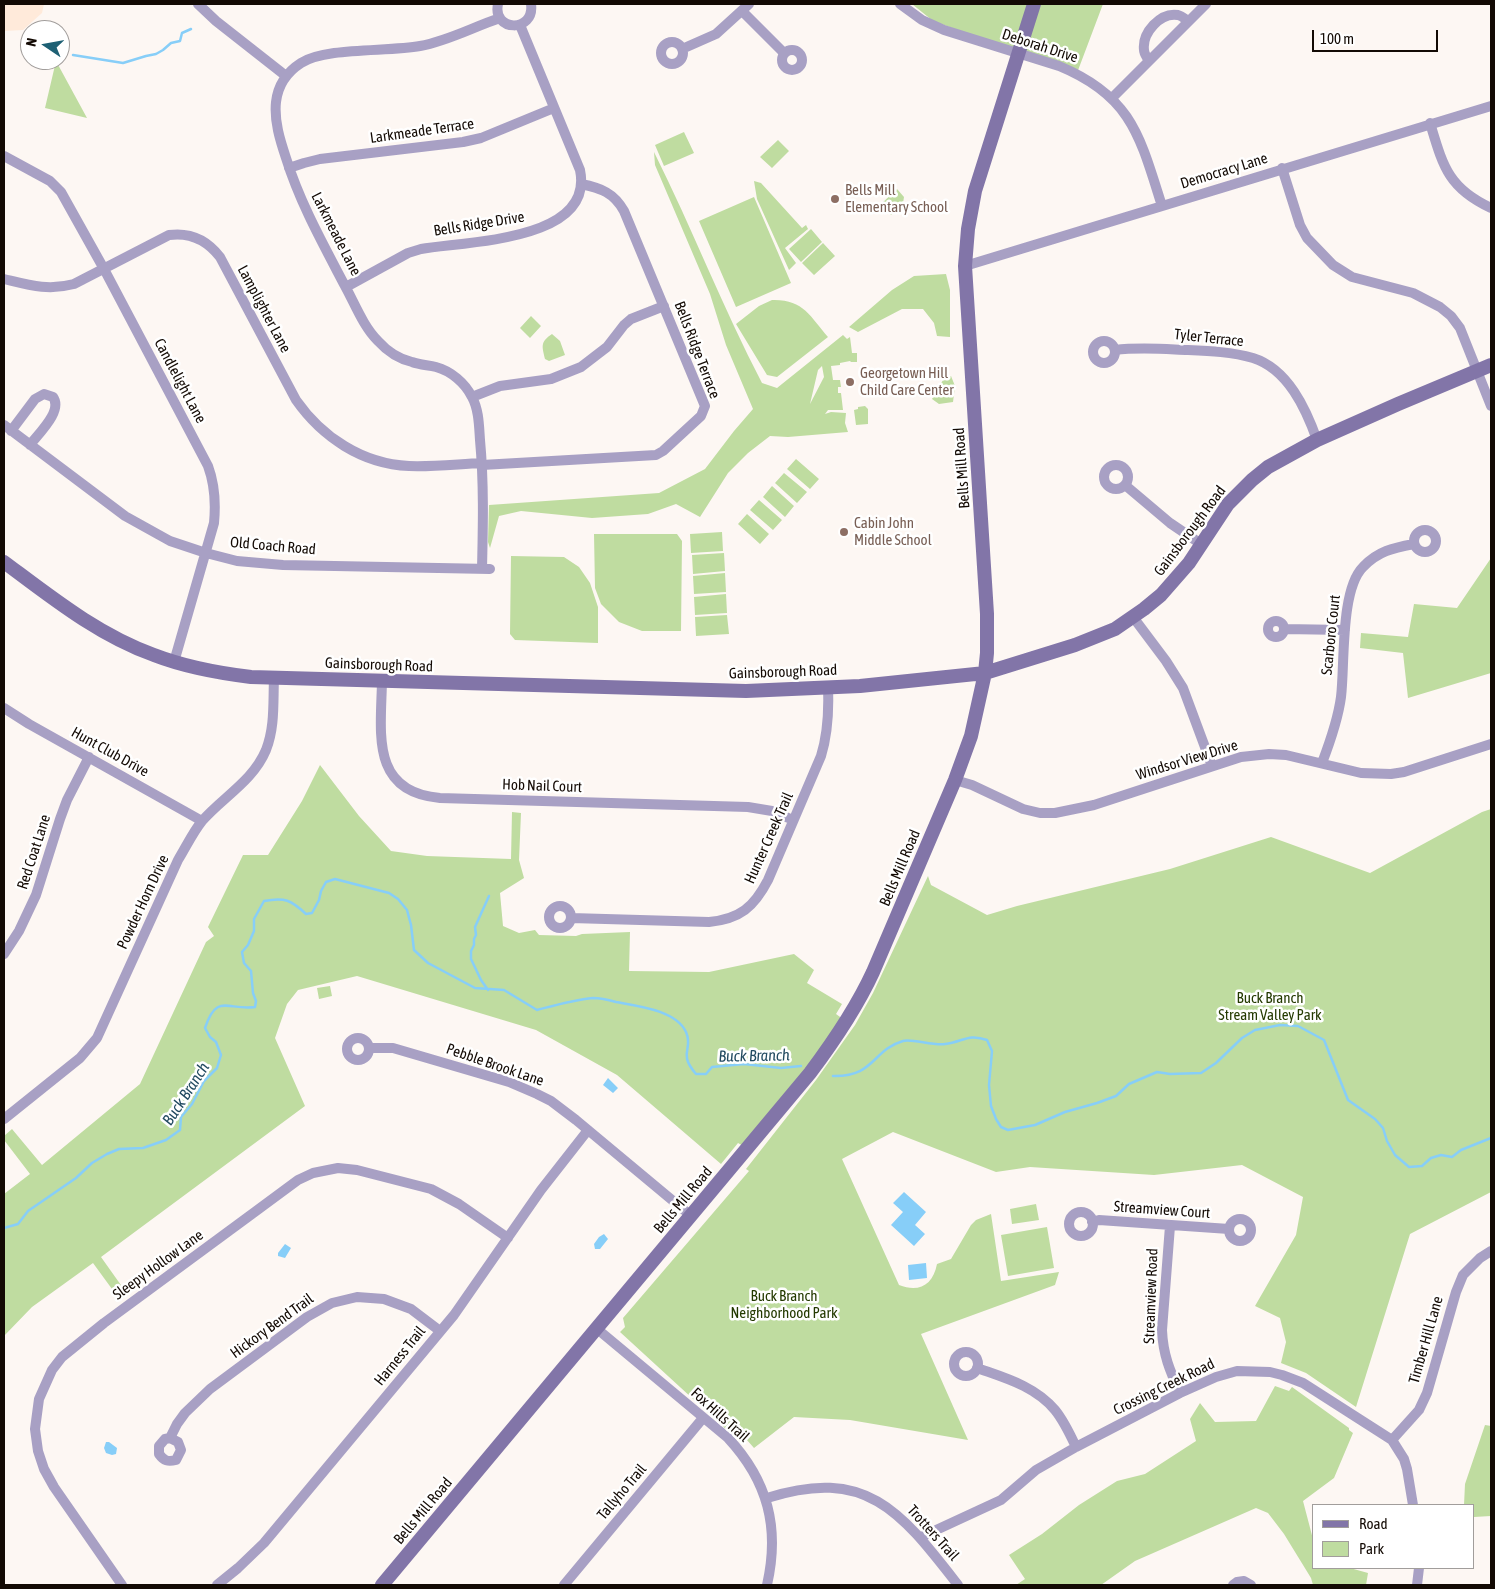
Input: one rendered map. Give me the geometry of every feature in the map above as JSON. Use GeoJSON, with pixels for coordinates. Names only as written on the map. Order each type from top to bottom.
{"type":"FeatureCollection","features":[{"type":"Feature","properties":{"kind":"street"},"geometry":{"type":"LineString","coordinates":[[198,4],[216,21],[286,76]]}},
{"type":"Feature","properties":{"kind":"street"},"geometry":{"type":"LineString","coordinates":[[498,4],[500,18],[509,25],[520,25],[528,18],[531,14],[531,4]]}},
{"type":"Feature","properties":{"kind":"street","name":"Deborah Drive"},"geometry":{"type":"LineString","coordinates":[[900,4],[922,20],[938,28],[1077,73],[1112,98],[1135,130],[1162,206]]}},
{"type":"Feature","properties":{"kind":"street","name":"Bells Mill Road"},"geometry":{"type":"LineString","coordinates":[[382,1585],[810,1073],[847,1022],[873,972],[955,780],[971,736],[985,673],[987,653],[987,614],[966,266],[968,229],[975,190],[1034,4]]}},
{"type":"Feature","properties":{"kind":"street"},"geometry":{"type":"LineString","coordinates":[[1112,98],[1206,4]]}},
{"type":"Feature","properties":{"kind":"street"},"geometry":{"type":"LineString","coordinates":[[682,49],[716,34],[746,8],[784,53]]}},
{"type":"Feature","properties":{"kind":"street"},"geometry":{"type":"LineString","coordinates":[[1149,61],[1144,52],[1144,43],[1148,32],[1158,21],[1169,16],[1180,15],[1188,22]]}},
{"type":"Feature","properties":{"kind":"street","name":"Larkmeade Lane"},"geometry":{"type":"LineString","coordinates":[[486,569],[482,464],[478,416],[472,397],[466,387],[450,373],[436,367],[396,356],[379,343],[365,324],[299,196],[281,143],[276,112],[277,95],[286,76],[300,63],[313,57],[420,46],[443,41],[500,18]]}},
{"type":"Feature","properties":{"kind":"street"},"geometry":{"type":"LineString","coordinates":[[520,25],[580,170],[581,184]]}},
{"type":"Feature","properties":{"kind":"street","name":"Democracy Lane"},"geometry":{"type":"LineString","coordinates":[[966,266],[1282,168],[1491,106]]}},
{"type":"Feature","properties":{"kind":"street","name":"Larkmeade Terrace"},"geometry":{"type":"LineString","coordinates":[[289,168],[304,162],[320,159],[463,142],[481,138],[554,108]]}},
{"type":"Feature","properties":{"kind":"street"},"geometry":{"type":"LineString","coordinates":[[1430,124],[1441,160],[1448,173],[1463,192],[1491,208]]}},
{"type":"Feature","properties":{"kind":"street","name":"Candlelight Lane"},"geometry":{"type":"LineString","coordinates":[[4,156],[56,186],[62,192],[208,466],[216,502],[214,523],[174,662]]}},
{"type":"Feature","properties":{"kind":"street"},"geometry":{"type":"LineString","coordinates":[[1282,168],[1300,225],[1318,251],[1333,265],[1352,277],[1413,293],[1440,307],[1452,316],[1460,328],[1491,406]]}},
{"type":"Feature","properties":{"kind":"street","name":"Bells Ridge Drive"},"geometry":{"type":"LineString","coordinates":[[346,287],[408,253],[421,249],[521,235],[541,228],[572,208],[580,192],[581,184]]}},
{"type":"Feature","properties":{"kind":"street","name":"Bells Ridge Terrace"},"geometry":{"type":"LineString","coordinates":[[482,464],[652,456],[663,451],[701,416],[705,406],[619,202],[599,188],[581,184]]}},
{"type":"Feature","properties":{"kind":"street","name":"Lamplighter Lane"},"geometry":{"type":"LineString","coordinates":[[4,279],[32,286],[58,288],[74,284],[156,240],[169,235],[184,234],[199,238],[214,249],[220,257],[296,400],[311,420],[332,438],[356,453],[382,462],[408,466],[482,464]]}},
{"type":"Feature","properties":{"kind":"street"},"geometry":{"type":"LineString","coordinates":[[472,397],[500,386],[551,379],[581,367],[607,347],[624,325],[632,319],[664,306]]}},
{"type":"Feature","properties":{"kind":"street","name":"Tyler Terrace"},"geometry":{"type":"LineString","coordinates":[[1115,350],[1136,347],[1221,351],[1255,359],[1274,370],[1294,391],[1308,415],[1317,440]]}},
{"type":"Feature","properties":{"kind":"street","name":"Gainsborough Road"},"geometry":{"type":"LineString","coordinates":[[4,562],[87,622],[131,646],[174,662],[233,674],[274,678],[713,690],[828,688],[894,684],[985,673],[1075,645],[1115,629],[1161,595],[1189,563],[1228,504],[1268,467],[1317,440],[1491,365]]}},
{"type":"Feature","properties":{"kind":"street"},"geometry":{"type":"LineString","coordinates":[[7,428],[39,396],[48,395],[53,397],[57,405],[54,413],[30,445]]}},
{"type":"Feature","properties":{"kind":"street","name":"Old Coach Road"},"geometry":{"type":"LineString","coordinates":[[7,428],[125,516],[170,541],[206,553],[237,561],[274,564],[486,569]]}},
{"type":"Feature","properties":{"kind":"street"},"geometry":{"type":"LineString","coordinates":[[1125,485],[1170,523],[1201,544]]}},
{"type":"Feature","properties":{"kind":"street","name":"Scarboro Court"},"geometry":{"type":"LineString","coordinates":[[1322,763],[1333,733],[1341,697],[1345,630],[1351,587],[1362,568],[1385,550],[1414,544]]}},
{"type":"Feature","properties":{"kind":"street"},"geometry":{"type":"LineString","coordinates":[[1133,617],[1166,661],[1183,688],[1212,766]]}},
{"type":"Feature","properties":{"kind":"street"},"geometry":{"type":"LineString","coordinates":[[1284,629],[1345,630]]}},
{"type":"Feature","properties":{"kind":"street","name":"Powder Horn Drive"},"geometry":{"type":"LineString","coordinates":[[4,1119],[80,1058],[97,1038],[178,860],[202,821],[247,779],[258,766],[265,751],[272,726],[274,678]]}},
{"type":"Feature","properties":{"kind":"street","name":"Hob Nail Court"},"geometry":{"type":"LineString","coordinates":[[382,681],[381,743],[384,760],[395,779],[408,790],[419,795],[440,798],[748,807],[772,811],[793,820]]}},
{"type":"Feature","properties":{"kind":"street","name":"Hunter Creek Trail"},"geometry":{"type":"LineString","coordinates":[[571,918],[709,922],[732,917],[750,906],[760,896],[821,756],[826,739],[829,712],[828,688]]}},
{"type":"Feature","properties":{"kind":"street","name":"Hunt Club Drive"},"geometry":{"type":"LineString","coordinates":[[4,708],[29,724],[202,821]]}},
{"type":"Feature","properties":{"kind":"street","name":"Windsor View Drive"},"geometry":{"type":"LineString","coordinates":[[955,780],[972,785],[1022,809],[1040,814],[1056,813],[1094,805],[1240,757],[1269,754],[1286,755],[1361,773],[1391,774],[1404,772],[1491,744]]}},
{"type":"Feature","properties":{"kind":"street","name":"Red Coat Lane"},"geometry":{"type":"LineString","coordinates":[[4,954],[19,931],[36,895],[67,800],[89,757]]}},
{"type":"Feature","properties":{"kind":"street","name":"Pebble Brook Lane"},"geometry":{"type":"LineString","coordinates":[[370,1048],[394,1048],[522,1087],[551,1101],[690,1215]]}},
{"type":"Feature","properties":{"kind":"street","name":"Harness Trail"},"geometry":{"type":"LineString","coordinates":[[217,1585],[264,1543],[440,1331],[474,1288],[545,1184],[588,1130]]}},
{"type":"Feature","properties":{"kind":"street","name":"Sleepy Hollow Lane"},"geometry":{"type":"LineString","coordinates":[[122,1585],[54,1487],[44,1469],[38,1451],[35,1429],[39,1398],[52,1370],[68,1351],[298,1180],[313,1173],[338,1168],[357,1170],[431,1190],[459,1204],[508,1238]]}},
{"type":"Feature","properties":{"kind":"street","name":"Streamview Court"},"geometry":{"type":"LineString","coordinates":[[1092,1222],[1099,1220],[1229,1229]]}},
{"type":"Feature","properties":{"kind":"street","name":"Streamview Road"},"geometry":{"type":"LineString","coordinates":[[1170,1226],[1162,1330],[1166,1362],[1180,1393]]}},
{"type":"Feature","properties":{"kind":"street","name":"Timber Hill Lane"},"geometry":{"type":"LineString","coordinates":[[1392,1440],[1419,1410],[1427,1393],[1456,1292],[1463,1275],[1480,1258],[1491,1252]]}},
{"type":"Feature","properties":{"kind":"street","name":"Hickory Bend Trail"},"geometry":{"type":"LineString","coordinates":[[170,1438],[184,1413],[210,1389],[307,1317],[332,1303],[357,1297],[384,1299],[411,1309],[440,1331]]}},
{"type":"Feature","properties":{"kind":"street","name":"Fox Hills Trail"},"geometry":{"type":"LineString","coordinates":[[596,1328],[728,1438],[736,1447],[755,1476],[766,1498],[772,1522],[773,1547],[767,1585]]}},
{"type":"Feature","properties":{"kind":"street"},"geometry":{"type":"LineString","coordinates":[[977,1368],[1017,1383],[1045,1400],[1064,1423],[1076,1447]]}},
{"type":"Feature","properties":{"kind":"street","name":"Crossing Creek Road"},"geometry":{"type":"LineString","coordinates":[[921,1537],[1001,1500],[1036,1470],[1180,1393],[1216,1377],[1237,1371],[1250,1370],[1276,1373],[1303,1383],[1392,1440],[1404,1459],[1413,1504]]}},
{"type":"Feature","properties":{"kind":"street","name":"Tallyho Trail"},"geometry":{"type":"LineString","coordinates":[[564,1585],[703,1418]]}},
{"type":"Feature","properties":{"kind":"street","name":"Trotters Trail"},"geometry":{"type":"LineString","coordinates":[[766,1498],[809,1488],[838,1488],[870,1497],[897,1514],[921,1537],[958,1585]]}},
{"type":"Feature","properties":{"kind":"street"},"geometry":{"type":"LineString","coordinates":[[1417,1585],[1419,1569]]}},
{"type":"Feature","properties":{"kind":"street"},"geometry":{"type":"LineString","coordinates":[[1234,1585],[1236,1582],[1244,1581],[1251,1585]]}},
{"type":"Feature","properties":{"kind":"shaded area"},"geometry":{"type":"Polygon","coordinates":[[[4,4],[44,4],[42,13],[34,20],[20,20],[20,30],[4,31],[4,4]]]}},
{"type":"Feature","properties":{"kind":"green space"},"geometry":{"type":"Polygon","coordinates":[[[912,4],[1103,4],[1077,73],[933,21],[912,4]]]}},
{"type":"Feature","properties":{"kind":"green space"},"geometry":{"type":"Polygon","coordinates":[[[54,70],[61,70],[87,118],[45,108],[54,70]]]}},
{"type":"Feature","properties":{"kind":"green space"},"geometry":{"type":"Polygon","coordinates":[[[684,132],[694,153],[664,166],[655,145],[684,132]]]}},
{"type":"Feature","properties":{"kind":"green space"},"geometry":{"type":"Polygon","coordinates":[[[778,140],[789,151],[772,168],[760,157],[778,140]]]}},
{"type":"Feature","properties":{"kind":"green space"},"geometry":{"type":"Polygon","coordinates":[[[654,152],[762,383],[777,388],[843,335],[847,339],[850,337],[852,353],[857,353],[857,362],[850,361],[831,366],[833,380],[840,380],[841,387],[838,387],[838,393],[841,393],[843,410],[828,410],[825,414],[831,412],[846,413],[845,423],[848,432],[788,437],[770,436],[748,453],[728,473],[700,517],[676,504],[648,514],[592,518],[521,511],[499,516],[490,548],[488,542],[489,505],[659,493],[705,469],[753,409],[726,345],[710,294],[655,165],[654,152]],[[822,366],[818,370],[810,404],[824,377],[822,366]]]}},
{"type":"Feature","properties":{"kind":"green space"},"geometry":{"type":"Polygon","coordinates":[[[754,181],[761,183],[802,228],[806,225],[808,229],[785,248],[796,263],[789,270],[757,199],[754,181]]]}},
{"type":"Feature","properties":{"kind":"green space"},"geometry":{"type":"Polygon","coordinates":[[[897,189],[904,197],[903,203],[891,215],[880,205],[897,189]]]}},
{"type":"Feature","properties":{"kind":"green space"},"geometry":{"type":"Polygon","coordinates":[[[754,197],[791,283],[736,307],[699,221],[754,197]]]}},
{"type":"Feature","properties":{"kind":"green space"},"geometry":{"type":"Polygon","coordinates":[[[811,229],[822,242],[801,262],[789,249],[811,229]]]}},
{"type":"Feature","properties":{"kind":"green space"},"geometry":{"type":"Polygon","coordinates":[[[823,243],[835,256],[814,275],[802,263],[823,243]]]}},
{"type":"Feature","properties":{"kind":"green space"},"geometry":{"type":"Polygon","coordinates":[[[946,274],[950,290],[950,337],[937,336],[934,323],[923,309],[902,309],[858,332],[849,327],[892,290],[914,276],[946,274]]]}},
{"type":"Feature","properties":{"kind":"green space"},"geometry":{"type":"Polygon","coordinates":[[[772,300],[783,300],[799,306],[811,316],[828,337],[777,377],[767,375],[736,324],[759,306],[772,300]]]}},
{"type":"Feature","properties":{"kind":"green space"},"geometry":{"type":"Polygon","coordinates":[[[531,316],[541,326],[530,338],[520,328],[531,316]]]}},
{"type":"Feature","properties":{"kind":"green space"},"geometry":{"type":"Polygon","coordinates":[[[552,334],[560,341],[565,355],[549,361],[545,359],[543,345],[545,339],[552,334]]]}},
{"type":"Feature","properties":{"kind":"green space"},"geometry":{"type":"Polygon","coordinates":[[[951,376],[955,386],[953,402],[939,404],[932,399],[943,380],[951,376]]]}},
{"type":"Feature","properties":{"kind":"green space"},"geometry":{"type":"Polygon","coordinates":[[[865,406],[868,409],[868,424],[856,425],[854,410],[865,406]]]}},
{"type":"Feature","properties":{"kind":"green space"},"geometry":{"type":"Polygon","coordinates":[[[796,459],[819,479],[810,489],[787,469],[796,459]]]}},
{"type":"Feature","properties":{"kind":"green space"},"geometry":{"type":"Polygon","coordinates":[[[784,473],[807,492],[797,503],[775,483],[784,473]]]}},
{"type":"Feature","properties":{"kind":"green space"},"geometry":{"type":"Polygon","coordinates":[[[772,486],[794,506],[785,517],[763,497],[772,486]]]}},
{"type":"Feature","properties":{"kind":"green space"},"geometry":{"type":"Polygon","coordinates":[[[759,500],[782,520],[773,530],[750,510],[759,500]]]}},
{"type":"Feature","properties":{"kind":"green space"},"geometry":{"type":"Polygon","coordinates":[[[747,514],[769,534],[760,544],[738,524],[747,514]]]}},
{"type":"Feature","properties":{"kind":"green space"},"geometry":{"type":"Polygon","coordinates":[[[722,532],[723,551],[691,553],[690,534],[722,532]]]}},
{"type":"Feature","properties":{"kind":"green space"},"geometry":{"type":"Polygon","coordinates":[[[594,534],[677,534],[682,541],[681,631],[642,631],[619,622],[601,604],[595,588],[594,534]]]}},
{"type":"Feature","properties":{"kind":"green space"},"geometry":{"type":"Polygon","coordinates":[[[724,553],[725,571],[693,574],[692,555],[724,553]]]}},
{"type":"Feature","properties":{"kind":"green space"},"geometry":{"type":"Polygon","coordinates":[[[511,556],[564,557],[579,567],[590,583],[598,607],[598,643],[515,640],[510,634],[511,556]]]}},
{"type":"Feature","properties":{"kind":"green space"},"geometry":{"type":"Polygon","coordinates":[[[1491,558],[1491,673],[1408,698],[1403,653],[1360,648],[1361,633],[1408,637],[1414,604],[1457,608],[1491,558]]]}},
{"type":"Feature","properties":{"kind":"green space"},"geometry":{"type":"Polygon","coordinates":[[[725,573],[726,592],[694,594],[693,576],[725,573]]]}},
{"type":"Feature","properties":{"kind":"green space"},"geometry":{"type":"Polygon","coordinates":[[[726,594],[727,613],[695,615],[694,597],[726,594]]]}},
{"type":"Feature","properties":{"kind":"green space"},"geometry":{"type":"Polygon","coordinates":[[[727,615],[729,634],[696,636],[695,617],[727,615]]]}},
{"type":"Feature","properties":{"kind":"green space"},"geometry":{"type":"Polygon","coordinates":[[[320,765],[359,816],[391,851],[427,856],[511,859],[512,812],[521,813],[519,860],[524,878],[500,893],[503,926],[519,933],[535,930],[539,935],[576,936],[582,934],[630,932],[629,971],[709,972],[794,954],[814,970],[807,983],[842,1004],[836,1014],[847,1022],[747,1148],[738,1143],[721,1164],[617,1075],[536,1030],[357,976],[298,990],[287,1004],[275,1038],[305,1106],[101,1257],[128,1295],[120,1300],[93,1263],[32,1307],[4,1336],[4,1194],[30,1174],[4,1140],[4,1136],[12,1129],[42,1165],[140,1084],[206,942],[214,936],[208,927],[243,855],[268,855],[302,801],[320,765]]]}},
{"type":"Feature","properties":{"kind":"green space","name":"Buck Branch Stream Valley Park"},"geometry":{"type":"Polygon","coordinates":[[[1491,809],[1491,1192],[1410,1234],[1356,1407],[1306,1373],[1281,1363],[1286,1342],[1280,1318],[1255,1306],[1296,1235],[1303,1197],[1242,1165],[1154,1175],[1030,1167],[996,1172],[893,1132],[842,1159],[899,1285],[913,1288],[928,1282],[937,1264],[951,1259],[971,1225],[976,1220],[991,1214],[1001,1281],[1059,1272],[1055,1285],[921,1334],[968,1440],[850,1420],[794,1417],[754,1448],[739,1431],[729,1432],[620,1332],[625,1327],[623,1318],[749,1171],[746,1169],[816,1080],[855,1025],[873,993],[928,876],[931,885],[987,915],[1170,869],[1271,837],[1370,873],[1482,812],[1491,809]]]}},
{"type":"Feature","properties":{"kind":"green space"},"geometry":{"type":"Polygon","coordinates":[[[330,986],[332,996],[319,999],[317,988],[330,986]]]}},
{"type":"Feature","properties":{"kind":"green space"},"geometry":{"type":"Polygon","coordinates":[[[1036,1204],[1039,1220],[1012,1224],[1010,1209],[1036,1204]]]}},
{"type":"Feature","properties":{"kind":"green space"},"geometry":{"type":"Polygon","coordinates":[[[1047,1227],[1054,1268],[1008,1276],[1001,1235],[1047,1227]]]}},
{"type":"Feature","properties":{"kind":"green space"},"geometry":{"type":"Polygon","coordinates":[[[1275,1386],[1289,1391],[1292,1387],[1349,1428],[1353,1433],[1334,1478],[1303,1501],[1312,1535],[1312,1569],[1354,1569],[1368,1573],[1366,1585],[1313,1585],[1311,1578],[1284,1534],[1268,1513],[1256,1508],[1135,1561],[1101,1585],[1016,1585],[1025,1579],[1009,1555],[1042,1534],[1079,1505],[1117,1481],[1145,1474],[1196,1441],[1190,1419],[1200,1403],[1215,1422],[1256,1421],[1275,1386]]]}},
{"type":"Feature","properties":{"kind":"green space"},"geometry":{"type":"Polygon","coordinates":[[[1485,1425],[1491,1426],[1491,1516],[1475,1517],[1475,1504],[1464,1504],[1465,1484],[1485,1425]]]}},
{"type":"Feature","properties":{"kind":"water"},"geometry":{"type":"Polygon","coordinates":[[[608,1078],[618,1088],[613,1093],[603,1085],[608,1078]]]}},
{"type":"Feature","properties":{"kind":"water"},"geometry":{"type":"Polygon","coordinates":[[[904,1192],[926,1212],[915,1225],[925,1234],[914,1246],[891,1225],[903,1212],[893,1203],[904,1192]]]}},
{"type":"Feature","properties":{"kind":"water"},"geometry":{"type":"Polygon","coordinates":[[[604,1234],[608,1239],[600,1249],[595,1249],[594,1244],[604,1234]]]}},
{"type":"Feature","properties":{"kind":"water"},"geometry":{"type":"Polygon","coordinates":[[[285,1244],[291,1248],[285,1258],[278,1256],[278,1253],[285,1244]]]}},
{"type":"Feature","properties":{"kind":"water"},"geometry":{"type":"Polygon","coordinates":[[[926,1263],[927,1278],[909,1280],[908,1265],[926,1263]]]}},
{"type":"Feature","properties":{"kind":"water"},"geometry":{"type":"Polygon","coordinates":[[[106,1442],[117,1448],[116,1454],[106,1453],[104,1448],[106,1442]]]}},
{"type":"Feature","properties":{"kind":"waterway"},"geometry":{"type":"LineString","coordinates":[[73,55],[123,63],[156,54],[171,43],[180,41],[182,33],[191,29]]}},
{"type":"Feature","properties":{"kind":"waterway","name":"Buck Branch"},"geometry":{"type":"LineString","coordinates":[[4,1228],[18,1224],[28,1211],[107,1154],[119,1149],[143,1148],[166,1140],[180,1130],[181,1117],[192,1104],[204,1081],[217,1068],[221,1055],[216,1042],[210,1037],[205,1028],[209,1017],[219,1007],[255,1007],[256,1001],[253,993],[251,971],[244,963],[242,952],[248,945],[254,931],[254,919],[264,901],[283,900],[292,903],[306,914],[312,913],[326,882],[335,879],[389,893],[398,899],[407,910],[414,950],[428,963],[475,988],[504,990],[537,1010],[572,1001],[596,998],[655,1010],[674,1019],[686,1032],[688,1038],[688,1061],[696,1074],[706,1074],[712,1067],[744,1064],[781,1068],[801,1066]]}},
{"type":"Feature","properties":{"kind":"waterway"},"geometry":{"type":"LineString","coordinates":[[488,990],[471,959],[471,951],[476,935],[475,927],[489,896]]}},
{"type":"Feature","properties":{"kind":"waterway","name":"Buck Branch"},"geometry":{"type":"LineString","coordinates":[[833,1076],[857,1072],[865,1068],[885,1050],[906,1040],[940,1044],[975,1037],[987,1040],[992,1051],[989,1085],[991,1106],[1001,1127],[1008,1130],[1035,1125],[1065,1112],[1116,1096],[1129,1084],[1157,1072],[1170,1074],[1201,1073],[1216,1063],[1242,1038],[1255,1030],[1280,1025],[1298,1026],[1324,1040],[1348,1100],[1375,1119],[1383,1128],[1387,1141],[1395,1155],[1409,1167],[1422,1166],[1431,1158],[1441,1155],[1452,1157],[1461,1150],[1491,1138]]}},
{"type":"Feature","properties":{"kind":"place","name":"Bells Mill Elementary School"},"geometry":{"type":"Point","coordinates":[835,199]}},
{"type":"Feature","properties":{"kind":"place","name":"Georgetown Hill Child Care Center"},"geometry":{"type":"Point","coordinates":[850,382]}},
{"type":"Feature","properties":{"kind":"place","name":"Cabin John Middle School"},"geometry":{"type":"Point","coordinates":[844,532]}},
{"type":"Feature","properties":{"kind":"park label","name":"Buck Branch Neighborhood Park"},"geometry":{"type":"Point","coordinates":[784,1304]}}]}
